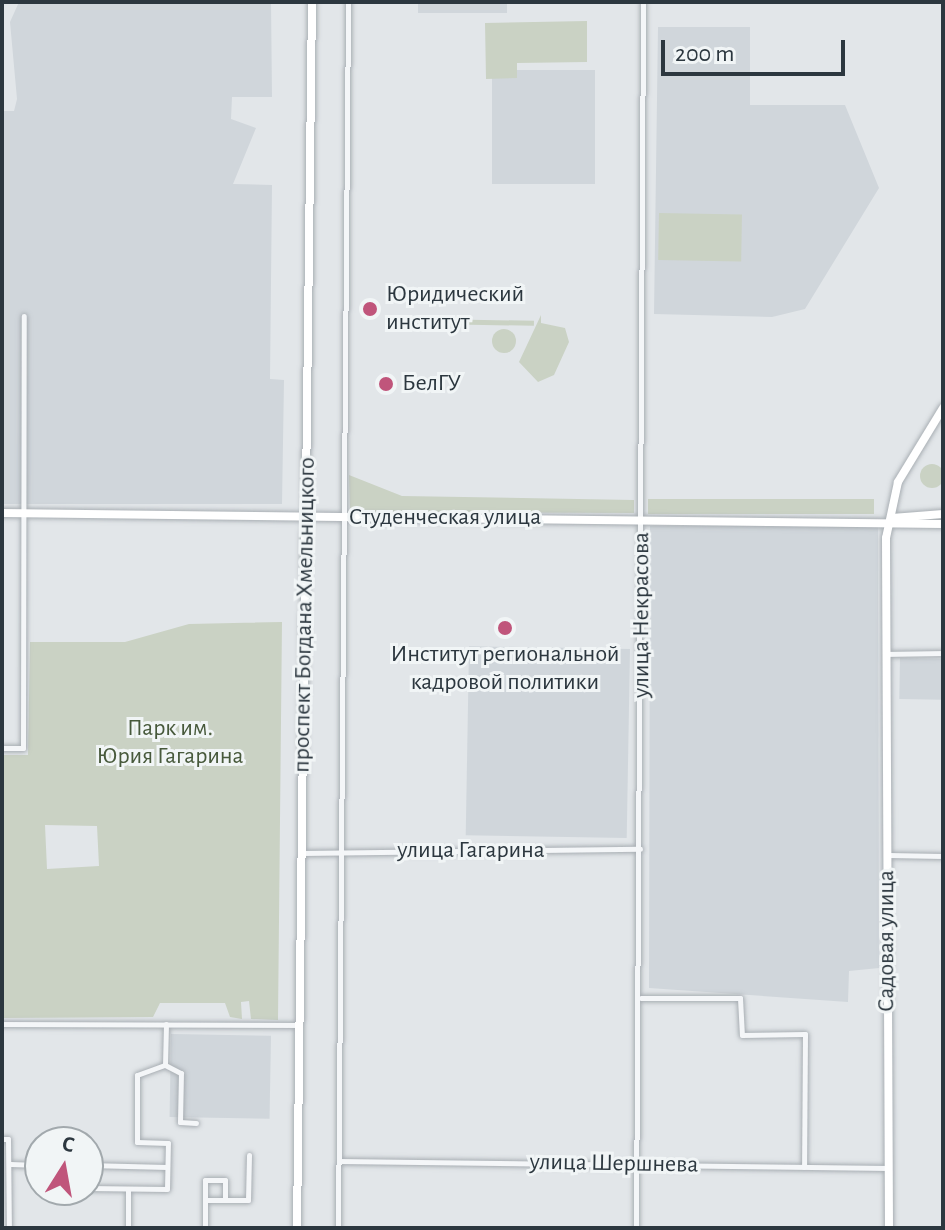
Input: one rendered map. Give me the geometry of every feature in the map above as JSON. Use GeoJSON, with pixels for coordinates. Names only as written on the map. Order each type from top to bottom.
{"type":"FeatureCollection","features":[{"type":"Feature","properties":{"kind":"main road","name":"проспект Богдана Хмельницкого"},"geometry":{"type":"LineString","coordinates":[[297,1228],[312,2]]}},
{"type":"Feature","properties":{"kind":"main road","name":"Садовая улица"},"geometry":{"type":"LineString","coordinates":[[889,1228],[887,519],[898,482],[943,408]]}},
{"type":"Feature","properties":{"kind":"main road","name":"Студенческая улица"},"geometry":{"type":"LineString","coordinates":[[2,513],[642,519],[887,519],[943,514]]}},
{"type":"Feature","properties":{"kind":"main road","name":"Студенческая улица"},"geometry":{"type":"LineString","coordinates":[[887,519],[943,524]]}},
{"type":"Feature","properties":{"kind":"street"},"geometry":{"type":"LineString","coordinates":[[338,1228],[348,2]]}},
{"type":"Feature","properties":{"kind":"street","name":"улица Некрасова"},"geometry":{"type":"LineString","coordinates":[[636,1228],[641,998],[643,2]]}},
{"type":"Feature","properties":{"kind":"street"},"geometry":{"type":"LineString","coordinates":[[2,748],[23,748],[27,513],[24,316]]}},
{"type":"Feature","properties":{"kind":"street"},"geometry":{"type":"LineString","coordinates":[[885,654],[943,653]]}},
{"type":"Feature","properties":{"kind":"street","name":"улица Гагарина"},"geometry":{"type":"LineString","coordinates":[[302,853],[640,849]]}},
{"type":"Feature","properties":{"kind":"street"},"geometry":{"type":"LineString","coordinates":[[888,855],[943,856]]}},
{"type":"Feature","properties":{"kind":"street"},"geometry":{"type":"LineString","coordinates":[[641,998],[740,998],[742,1035],[805,1034],[804,1167]]}},
{"type":"Feature","properties":{"kind":"street"},"geometry":{"type":"LineString","coordinates":[[2,1024],[300,1025]]}},
{"type":"Feature","properties":{"kind":"street"},"geometry":{"type":"LineString","coordinates":[[165,1065],[166,1024]]}},
{"type":"Feature","properties":{"kind":"street"},"geometry":{"type":"LineString","coordinates":[[104,1188],[167,1189],[168,1143],[137,1142],[137,1075],[165,1065],[181,1073],[180,1122],[196,1123]]}},
{"type":"Feature","properties":{"kind":"street"},"geometry":{"type":"LineString","coordinates":[[2,1139],[8,1139],[10,1164],[9,1228]]}},
{"type":"Feature","properties":{"kind":"street"},"geometry":{"type":"LineString","coordinates":[[205,1200],[248,1200],[249,1155]]}},
{"type":"Feature","properties":{"kind":"street","name":"улица Шершнева"},"geometry":{"type":"LineString","coordinates":[[339,1161],[889,1168]]}},
{"type":"Feature","properties":{"kind":"street"},"geometry":{"type":"LineString","coordinates":[[10,1164],[24,1164]]}},
{"type":"Feature","properties":{"kind":"street"},"geometry":{"type":"LineString","coordinates":[[104,1165],[167,1167]]}},
{"type":"Feature","properties":{"kind":"street"},"geometry":{"type":"LineString","coordinates":[[205,1228],[205,1180],[225,1180],[225,1200]]}},
{"type":"Feature","properties":{"kind":"street"},"geometry":{"type":"LineString","coordinates":[[128,1189],[128,1228]]}},
{"type":"Feature","properties":{"kind":"shaded area"},"geometry":{"type":"Polygon","coordinates":[[[19,2],[271,2],[272,97],[232,97],[231,119],[256,128],[233,184],[272,185],[270,379],[284,380],[282,504],[2,504],[2,111],[14,111],[17,99],[10,22],[19,2]]]}},
{"type":"Feature","properties":{"kind":"shaded area"},"geometry":{"type":"Polygon","coordinates":[[[418,2],[507,2],[507,13],[418,13],[418,2]]]}},
{"type":"Feature","properties":{"kind":"shaded area"},"geometry":{"type":"Polygon","coordinates":[[[658,27],[750,27],[750,105],[845,105],[879,188],[805,309],[772,317],[654,314],[658,27]]]}},
{"type":"Feature","properties":{"kind":"shaded area"},"geometry":{"type":"Polygon","coordinates":[[[492,70],[595,70],[595,184],[492,184],[492,70]]]}},
{"type":"Feature","properties":{"kind":"shaded area"},"geometry":{"type":"Polygon","coordinates":[[[878,525],[879,968],[849,971],[848,1002],[649,988],[650,526],[878,525]]]}},
{"type":"Feature","properties":{"kind":"shaded area"},"geometry":{"type":"Polygon","coordinates":[[[469,646],[630,649],[627,838],[466,835],[469,646]]]}},
{"type":"Feature","properties":{"kind":"shaded area"},"geometry":{"type":"Polygon","coordinates":[[[900,658],[943,659],[942,700],[899,699],[900,658]]]}},
{"type":"Feature","properties":{"kind":"shaded area"},"geometry":{"type":"Polygon","coordinates":[[[171,1034],[271,1036],[270,1119],[170,1117],[171,1034]]]}},
{"type":"Feature","properties":{"kind":"green space"},"geometry":{"type":"Polygon","coordinates":[[[587,21],[587,62],[517,63],[517,78],[486,79],[485,23],[587,21]]]}},
{"type":"Feature","properties":{"kind":"green space"},"geometry":{"type":"Polygon","coordinates":[[[659,213],[742,214],[741,261],[658,260],[659,213]]]}},
{"type":"Feature","properties":{"kind":"green space"},"geometry":{"type":"Polygon","coordinates":[[[541,315],[541,323],[565,328],[569,342],[554,375],[538,382],[519,362],[541,315]]]}},
{"type":"Feature","properties":{"kind":"green space"},"geometry":{"type":"Polygon","coordinates":[[[430,319],[534,321],[534,326],[430,324],[430,319]]]}},
{"type":"Feature","properties":{"kind":"green space"},"geometry":{"type":"Polygon","coordinates":[[[504,329],[512,333],[516,341],[512,349],[504,353],[496,349],[492,341],[496,333],[504,329]]]}},
{"type":"Feature","properties":{"kind":"green space"},"geometry":{"type":"Polygon","coordinates":[[[932,464],[941,467],[944,476],[941,485],[932,488],[923,485],[920,476],[923,467],[932,464]]]}},
{"type":"Feature","properties":{"kind":"green space"},"geometry":{"type":"Polygon","coordinates":[[[349,475],[402,496],[634,500],[634,513],[350,512],[349,475]]]}},
{"type":"Feature","properties":{"kind":"green space"},"geometry":{"type":"Polygon","coordinates":[[[648,499],[874,499],[874,514],[648,514],[648,499]]]}},
{"type":"Feature","properties":{"kind":"green space","name":"Парк им. Юрия Гагарина"},"geometry":{"type":"Polygon","coordinates":[[[282,622],[278,1020],[251,1019],[249,1001],[241,1002],[242,1019],[230,1017],[225,1003],[160,1003],[153,1017],[2,1018],[2,755],[28,755],[30,642],[125,642],[189,624],[282,622]],[[45,825],[47,869],[99,866],[97,826],[45,825]]]}},
{"type":"Feature","properties":{"kind":"place","name":"Юридический институт"},"geometry":{"type":"Point","coordinates":[370,309]}},
{"type":"Feature","properties":{"kind":"place","name":"БелГУ"},"geometry":{"type":"Point","coordinates":[386,384]}},
{"type":"Feature","properties":{"kind":"place","name":"Институт региональной кадровой политики"},"geometry":{"type":"Point","coordinates":[505,628]}}]}
